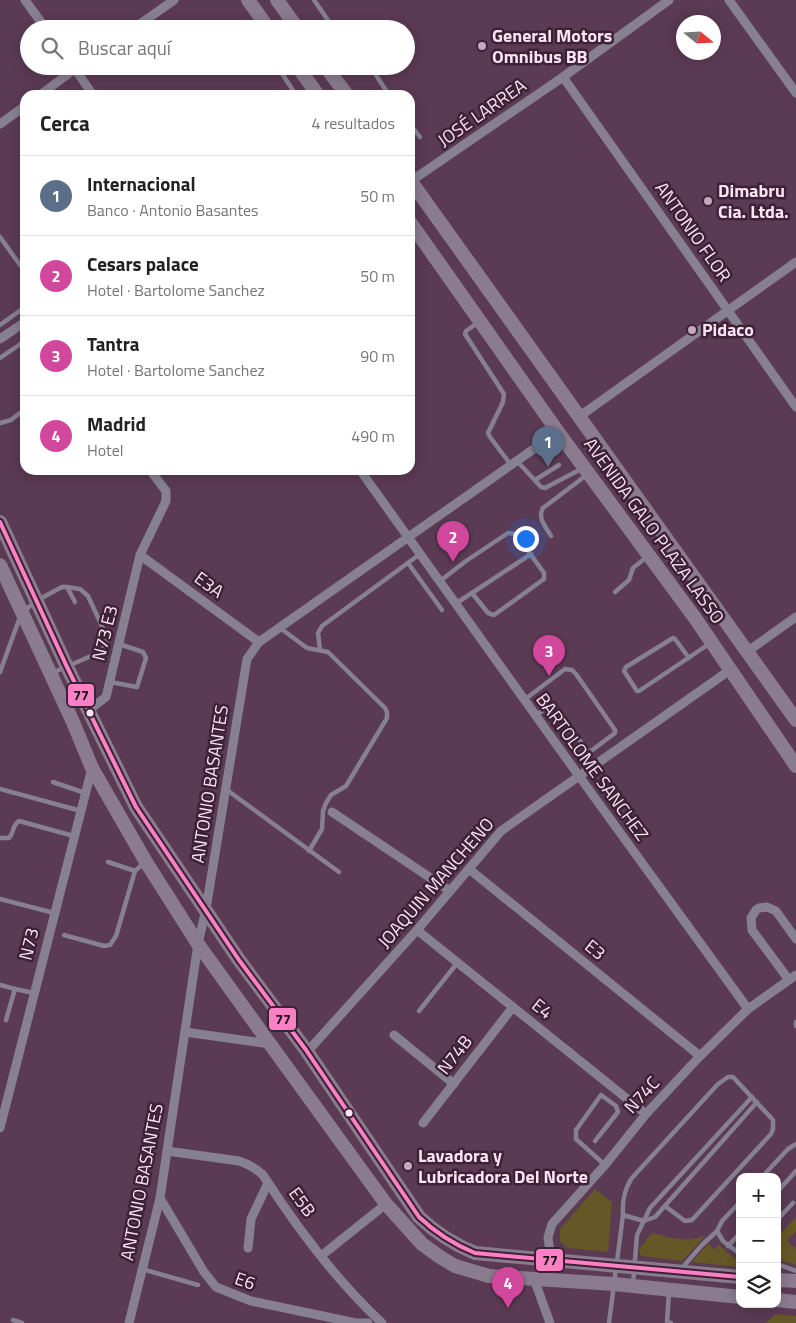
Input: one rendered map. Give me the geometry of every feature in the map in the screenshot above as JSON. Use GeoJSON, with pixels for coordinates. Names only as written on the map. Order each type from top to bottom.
{"type":"FeatureCollection","features":[{"type":"Feature","properties":{"kind":"main road"},"geometry":{"type":"LineString","coordinates":[[248,0],[262,20]]}},
{"type":"Feature","properties":{"kind":"main road"},"geometry":{"type":"LineString","coordinates":[[276,0],[291,20]]}},
{"type":"Feature","properties":{"kind":"main road"},"geometry":{"type":"LineString","coordinates":[[304,75],[314,90]]}},
{"type":"Feature","properties":{"kind":"main road"},"geometry":{"type":"LineString","coordinates":[[333,75],[344,90]]}},
{"type":"Feature","properties":{"kind":"main road","name":"AVENIDA GALO PLAZA LASSO"},"geometry":{"type":"LineString","coordinates":[[415,188],[792,711]]}},
{"type":"Feature","properties":{"kind":"main road","name":"AVENIDA GALO PLAZA LASSO"},"geometry":{"type":"LineString","coordinates":[[415,229],[558,432],[712,642],[796,766]]}},
{"type":"Feature","properties":{"kind":"main road"},"geometry":{"type":"LineString","coordinates":[[0,522],[66,667],[136,807],[239,960],[307,1052],[419,1217],[435,1232],[452,1243],[475,1253],[736,1277]]}},
{"type":"Feature","properties":{"kind":"main road"},"geometry":{"type":"LineString","coordinates":[[0,565],[73,722],[92,768],[146,862],[198,944],[270,1044],[386,1204],[422,1244],[440,1258],[455,1266],[489,1276],[614,1284],[736,1297]]}},
{"type":"Feature","properties":{"kind":"main road"},"geometry":{"type":"LineString","coordinates":[[781,1280],[796,1281]]}},
{"type":"Feature","properties":{"kind":"main road"},"geometry":{"type":"LineString","coordinates":[[781,1300],[796,1302]]}},
{"type":"Feature","properties":{"kind":"street"},"geometry":{"type":"LineString","coordinates":[[25,0],[39,20]]}},
{"type":"Feature","properties":{"kind":"street"},"geometry":{"type":"LineString","coordinates":[[146,20],[174,0]]}},
{"type":"Feature","properties":{"kind":"street","name":"JOSÉ LARREA"},"geometry":{"type":"LineString","coordinates":[[415,178],[563,77],[669,0]]}},
{"type":"Feature","properties":{"kind":"street"},"geometry":{"type":"LineString","coordinates":[[730,0],[796,93]]}},
{"type":"Feature","properties":{"kind":"street"},"geometry":{"type":"LineString","coordinates":[[46,90],[65,75]]}},
{"type":"Feature","properties":{"kind":"street"},"geometry":{"type":"LineString","coordinates":[[80,75],[90,90]]}},
{"type":"Feature","properties":{"kind":"street","name":"ANTONIO FLOR"},"geometry":{"type":"LineString","coordinates":[[563,77],[796,407]]}},
{"type":"Feature","properties":{"kind":"street"},"geometry":{"type":"LineString","coordinates":[[0,124],[20,110]]}},
{"type":"Feature","properties":{"kind":"street"},"geometry":{"type":"LineString","coordinates":[[580,416],[796,262]]}},
{"type":"Feature","properties":{"kind":"street"},"geometry":{"type":"LineString","coordinates":[[0,338],[20,325]]}},
{"type":"Feature","properties":{"kind":"street","name":"ANTONIO BASANTES"},"geometry":{"type":"LineString","coordinates":[[129,1323],[160,1198],[198,944],[206,909],[247,659],[259,642],[558,432]]}},
{"type":"Feature","properties":{"kind":"street","name":"N73 E3"},"geometry":{"type":"LineString","coordinates":[[89,710],[106,697],[140,555],[167,496],[166,491],[154,475]]}},
{"type":"Feature","properties":{"kind":"street","name":"BARTOLOME SANCHEZ"},"geometry":{"type":"LineString","coordinates":[[364,475],[578,776],[748,1009]]}},
{"type":"Feature","properties":{"kind":"street","name":"E3A"},"geometry":{"type":"LineString","coordinates":[[140,555],[259,642]]}},
{"type":"Feature","properties":{"kind":"street"},"geometry":{"type":"LineString","coordinates":[[748,651],[796,617]]}},
{"type":"Feature","properties":{"kind":"street","name":"JOAQUIN MANCHENO"},"geometry":{"type":"LineString","coordinates":[[307,1052],[417,930],[501,831],[730,670]]}},
{"type":"Feature","properties":{"kind":"street","name":"N73"},"geometry":{"type":"LineString","coordinates":[[0,1128],[92,768]]}},
{"type":"Feature","properties":{"kind":"street"},"geometry":{"type":"LineString","coordinates":[[332,812],[450,891]]}},
{"type":"Feature","properties":{"kind":"street","name":"E3"},"geometry":{"type":"LineString","coordinates":[[469,869],[700,1056]]}},
{"type":"Feature","properties":{"kind":"street"},"geometry":{"type":"LineString","coordinates":[[793,978],[752,930],[751,918],[756,910],[767,906],[776,911],[796,939]]}},
{"type":"Feature","properties":{"kind":"street","name":"E4"},"geometry":{"type":"LineString","coordinates":[[417,930],[646,1114]]}},
{"type":"Feature","properties":{"kind":"street","name":"N74C"},"geometry":{"type":"LineString","coordinates":[[551,1260],[548,1237],[552,1224],[605,1165],[646,1114],[700,1056],[748,1009],[793,978]]}},
{"type":"Feature","properties":{"kind":"street","name":"N74B"},"geometry":{"type":"LineString","coordinates":[[423,1123],[513,1007]]}},
{"type":"Feature","properties":{"kind":"street"},"geometry":{"type":"LineString","coordinates":[[185,1032],[270,1044]]}},
{"type":"Feature","properties":{"kind":"street"},"geometry":{"type":"LineString","coordinates":[[394,1035],[454,1084]]}},
{"type":"Feature","properties":{"kind":"street","name":"E5B"},"geometry":{"type":"LineString","coordinates":[[167,1151],[248,1163],[263,1175],[321,1256],[350,1291],[382,1323]]}},
{"type":"Feature","properties":{"kind":"street"},"geometry":{"type":"LineString","coordinates":[[248,1248],[251,1219],[268,1183]]}},
{"type":"Feature","properties":{"kind":"street","name":"E6"},"geometry":{"type":"LineString","coordinates":[[160,1198],[204,1272],[216,1286],[252,1301],[356,1323],[368,1323]]}},
{"type":"Feature","properties":{"kind":"street"},"geometry":{"type":"LineString","coordinates":[[321,1256],[386,1204]]}},
{"type":"Feature","properties":{"kind":"street"},"geometry":{"type":"LineString","coordinates":[[534,1279],[550,1323]]}},
{"type":"Feature","properties":{"kind":"lane"},"geometry":{"type":"LineString","coordinates":[[314,0],[328,20]]}},
{"type":"Feature","properties":{"kind":"lane"},"geometry":{"type":"LineString","coordinates":[[283,75],[293,90]]}},
{"type":"Feature","properties":{"kind":"lane"},"geometry":{"type":"LineString","coordinates":[[376,75],[386,90]]}},
{"type":"Feature","properties":{"kind":"lane"},"geometry":{"type":"LineString","coordinates":[[415,130],[420,137]]}},
{"type":"Feature","properties":{"kind":"lane"},"geometry":{"type":"LineString","coordinates":[[0,237],[20,265]]}},
{"type":"Feature","properties":{"kind":"lane"},"geometry":{"type":"LineString","coordinates":[[0,325],[20,311]]}},
{"type":"Feature","properties":{"kind":"lane"},"geometry":{"type":"LineString","coordinates":[[480,321],[466,331],[465,334],[504,394],[503,402],[488,433],[490,437],[514,463],[541,487],[549,487],[587,470]]}},
{"type":"Feature","properties":{"kind":"lane"},"geometry":{"type":"LineString","coordinates":[[0,358],[20,344]]}},
{"type":"Feature","properties":{"kind":"lane"},"geometry":{"type":"LineString","coordinates":[[0,423],[11,420],[20,413]]}},
{"type":"Feature","properties":{"kind":"lane"},"geometry":{"type":"LineString","coordinates":[[535,480],[559,465]]}},
{"type":"Feature","properties":{"kind":"lane"},"geometry":{"type":"LineString","coordinates":[[551,536],[541,520],[540,512],[587,470]]}},
{"type":"Feature","properties":{"kind":"lane"},"geometry":{"type":"LineString","coordinates":[[440,582],[466,561],[508,533],[516,534],[544,572],[544,579],[494,615],[488,613],[472,593]]}},
{"type":"Feature","properties":{"kind":"lane"},"geometry":{"type":"LineString","coordinates":[[320,650],[318,633],[322,626],[420,554]]}},
{"type":"Feature","properties":{"kind":"lane"},"geometry":{"type":"LineString","coordinates":[[455,604],[531,554]]}},
{"type":"Feature","properties":{"kind":"lane"},"geometry":{"type":"LineString","coordinates":[[615,592],[629,580],[633,568],[649,555]]}},
{"type":"Feature","properties":{"kind":"lane"},"geometry":{"type":"LineString","coordinates":[[408,563],[442,610]]}},
{"type":"Feature","properties":{"kind":"lane"},"geometry":{"type":"LineString","coordinates":[[67,587],[75,602]]}},
{"type":"Feature","properties":{"kind":"lane"},"geometry":{"type":"LineString","coordinates":[[0,672],[22,612],[36,601],[62,588],[67,587],[80,590],[88,596],[107,637],[106,644],[98,652],[50,674]]}},
{"type":"Feature","properties":{"kind":"lane"},"geometry":{"type":"LineString","coordinates":[[279,628],[307,648],[328,652],[387,712],[386,718],[346,786],[332,795],[326,803],[323,811],[322,829],[309,851]]}},
{"type":"Feature","properties":{"kind":"lane"},"geometry":{"type":"LineString","coordinates":[[689,658],[676,639],[673,638],[626,667],[624,671],[637,691],[639,691],[689,658],[712,642]]}},
{"type":"Feature","properties":{"kind":"lane"},"geometry":{"type":"LineString","coordinates":[[110,682],[137,687],[146,658],[143,652],[119,644]]}},
{"type":"Feature","properties":{"kind":"lane"},"geometry":{"type":"LineString","coordinates":[[524,700],[565,669],[572,670],[581,680],[615,730],[615,733],[588,751],[552,706],[549,706],[536,716]]}},
{"type":"Feature","properties":{"kind":"lane"},"geometry":{"type":"LineString","coordinates":[[53,782],[85,793]]}},
{"type":"Feature","properties":{"kind":"lane"},"geometry":{"type":"LineString","coordinates":[[0,789],[81,810]]}},
{"type":"Feature","properties":{"kind":"lane"},"geometry":{"type":"LineString","coordinates":[[226,790],[339,872]]}},
{"type":"Feature","properties":{"kind":"lane"},"geometry":{"type":"LineString","coordinates":[[0,838],[12,836],[14,825],[19,821],[74,836]]}},
{"type":"Feature","properties":{"kind":"lane"},"geometry":{"type":"LineString","coordinates":[[108,862],[135,871]]}},
{"type":"Feature","properties":{"kind":"lane"},"geometry":{"type":"LineString","coordinates":[[64,935],[104,946],[110,945],[116,936],[135,871],[146,862]]}},
{"type":"Feature","properties":{"kind":"lane"},"geometry":{"type":"LineString","coordinates":[[0,899],[54,913]]}},
{"type":"Feature","properties":{"kind":"lane"},"geometry":{"type":"LineString","coordinates":[[419,1011],[458,962]]}},
{"type":"Feature","properties":{"kind":"lane"},"geometry":{"type":"LineString","coordinates":[[0,985],[34,993]]}},
{"type":"Feature","properties":{"kind":"lane"},"geometry":{"type":"LineString","coordinates":[[6,1020],[15,989]]}},
{"type":"Feature","properties":{"kind":"lane"},"geometry":{"type":"LineString","coordinates":[[609,1323],[623,1215],[624,1190],[630,1179],[718,1084],[728,1077],[733,1077],[772,1120],[773,1129],[771,1134],[692,1220],[684,1221],[665,1206]]}},
{"type":"Feature","properties":{"kind":"lane"},"geometry":{"type":"LineString","coordinates":[[595,1141],[618,1112],[616,1106],[601,1095],[576,1130],[576,1139],[605,1165]]}},
{"type":"Feature","properties":{"kind":"lane"},"geometry":{"type":"LineString","coordinates":[[633,1286],[637,1235],[650,1208],[752,1097]]}},
{"type":"Feature","properties":{"kind":"lane"},"geometry":{"type":"LineString","coordinates":[[623,1215],[644,1221],[655,1216],[757,1102]]}},
{"type":"Feature","properties":{"kind":"lane"},"geometry":{"type":"LineString","coordinates":[[766,1173],[788,1149],[796,1144]]}},
{"type":"Feature","properties":{"kind":"lane"},"geometry":{"type":"LineString","coordinates":[[781,1188],[796,1171]]}},
{"type":"Feature","properties":{"kind":"lane"},"geometry":{"type":"LineString","coordinates":[[779,1218],[793,1203]]}},
{"type":"Feature","properties":{"kind":"lane"},"geometry":{"type":"LineString","coordinates":[[679,1272],[717,1231],[722,1221],[736,1206]]}},
{"type":"Feature","properties":{"kind":"lane"},"geometry":{"type":"LineString","coordinates":[[717,1231],[723,1241],[736,1251]]}},
{"type":"Feature","properties":{"kind":"lane"},"geometry":{"type":"LineString","coordinates":[[728,1246],[736,1237]]}},
{"type":"Feature","properties":{"kind":"lane"},"geometry":{"type":"LineString","coordinates":[[781,1265],[796,1271]]}},
{"type":"Feature","properties":{"kind":"lane"},"geometry":{"type":"LineString","coordinates":[[142,1269],[198,1285]]}},
{"type":"Feature","properties":{"kind":"lane"},"geometry":{"type":"LineString","coordinates":[[668,1323],[670,1289]]}},
{"type":"Feature","properties":{"kind":"lane"},"geometry":{"type":"LineString","coordinates":[[13,1320],[22,1323]]}},
{"type":"Feature","properties":{"kind":"shaded area"},"geometry":{"type":"Polygon","coordinates":[[[595,1189],[612,1202],[608,1252],[568,1248],[560,1241],[560,1229],[595,1189]]]}},
{"type":"Feature","properties":{"kind":"shaded area"},"geometry":{"type":"Polygon","coordinates":[[[796,1217],[796,1231],[787,1241],[796,1249],[796,1265],[781,1260],[781,1233],[796,1217]]]}},
{"type":"Feature","properties":{"kind":"shaded area"},"geometry":{"type":"Polygon","coordinates":[[[652,1233],[685,1239],[699,1238],[706,1235],[682,1261],[641,1256],[639,1249],[652,1233]]]}},
{"type":"Feature","properties":{"kind":"shaded area"},"geometry":{"type":"Polygon","coordinates":[[[708,1244],[715,1250],[719,1245],[736,1259],[736,1267],[692,1262],[708,1244]]]}},
{"type":"Feature","properties":{"kind":"shaded area"},"geometry":{"type":"Polygon","coordinates":[[[776,1314],[796,1316],[796,1323],[765,1323],[776,1314]]]}},
{"type":"Feature","properties":{"kind":"transit line","name":"77"},"geometry":{"type":"LineString","coordinates":[[0,522],[67,667],[136,807],[239,960],[306,1050],[419,1217],[445,1238],[475,1253],[736,1277]]}},
{"type":"Feature","properties":{"kind":"place","name":"General Motors Omnibus BB"},"geometry":{"type":"Point","coordinates":[482,46]}},
{"type":"Feature","properties":{"kind":"place","name":"Dimabru Cia. Ltda."},"geometry":{"type":"Point","coordinates":[708,201]}},
{"type":"Feature","properties":{"kind":"place","name":"Pidaco"},"geometry":{"type":"Point","coordinates":[692,330]}},
{"type":"Feature","properties":{"kind":"place","name":"Internacional"},"geometry":{"type":"Point","coordinates":[548,467]}},
{"type":"Feature","properties":{"kind":"place","name":"Cesars palace"},"geometry":{"type":"Point","coordinates":[453,562]}},
{"type":"Feature","properties":{"kind":"place","name":"Tantra"},"geometry":{"type":"Point","coordinates":[549,676]}},
{"type":"Feature","properties":{"kind":"place","name":"Lavadora y Lubricadora Del Norte"},"geometry":{"type":"Point","coordinates":[408,1166]}},
{"type":"Feature","properties":{"kind":"place","name":"Madrid"},"geometry":{"type":"Point","coordinates":[508,1308]}}]}
